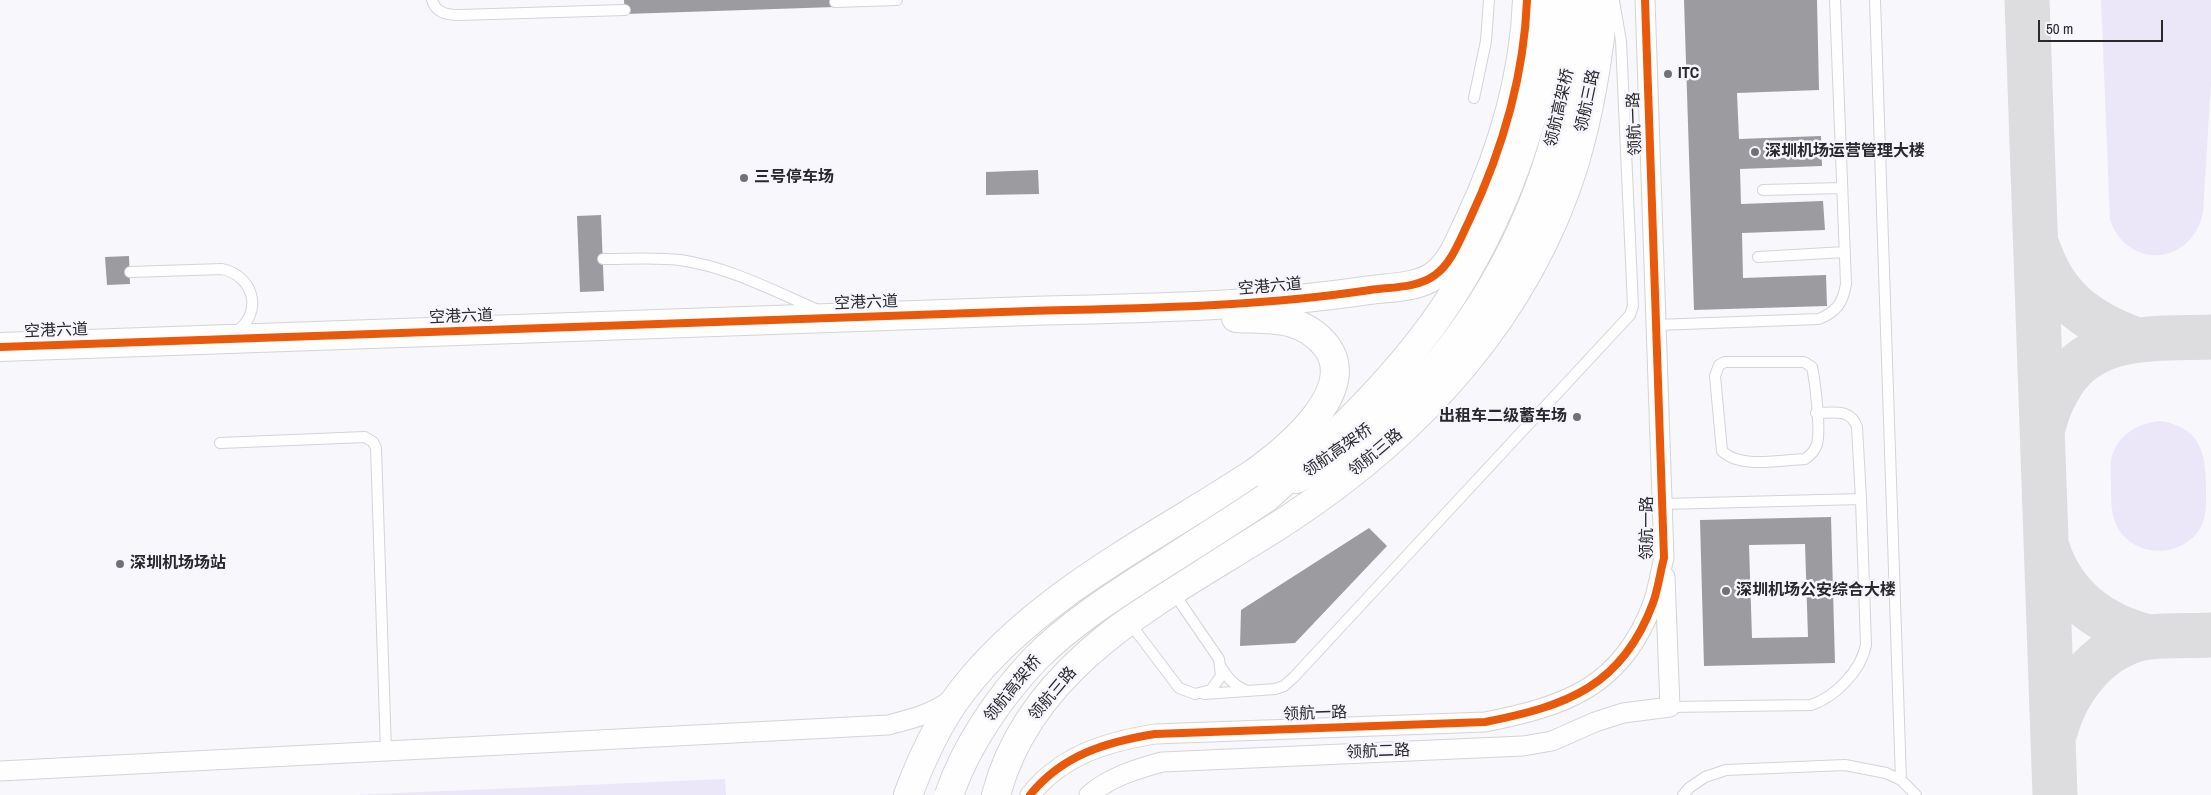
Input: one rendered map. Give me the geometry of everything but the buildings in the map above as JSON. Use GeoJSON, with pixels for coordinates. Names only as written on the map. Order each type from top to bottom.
{"type":"FeatureCollection","features":[{"type":"Feature","properties":{"kind":"main road","name":"空港六道"},"geometry":{"type":"LineString","coordinates":[[0,346],[1175,307],[1343,294],[1420,283],[1436,275],[1447,263],[1460,239],[1490,172],[1505,131],[1521,62],[1527,0]]}},
{"type":"Feature","properties":{"kind":"main road"},"geometry":{"type":"LineString","coordinates":[[1266,498],[1304,464],[1386,381],[1439,315],[1462,279],[1501,201],[1528,131],[1546,51],[1551,0]]}},
{"type":"Feature","properties":{"kind":"main road","name":"领航高架桥"},"geometry":{"type":"LineString","coordinates":[[949,795],[978,736],[1007,693],[1037,658],[1076,623],[1355,442],[1389,414],[1437,365],[1480,306],[1525,219],[1557,131],[1568,80],[1578,0]]}},
{"type":"Feature","properties":{"kind":"main road","name":"领航三路"},"geometry":{"type":"LineString","coordinates":[[996,795],[1010,755],[1026,726],[1061,681],[1086,656],[1128,621],[1172,591],[1336,487],[1414,421],[1466,364],[1492,330],[1515,295],[1539,250],[1574,165],[1592,85],[1604,0]]}},
{"type":"Feature","properties":{"kind":"main road"},"geometry":{"type":"LineString","coordinates":[[908,795],[928,750],[961,692],[1000,649],[1045,609],[1077,586],[1235,486],[1275,458],[1318,414],[1330,396],[1335,372],[1331,353],[1321,339],[1305,328],[1289,322],[1227,317],[1175,307]]}},
{"type":"Feature","properties":{"kind":"main road"},"geometry":{"type":"LineString","coordinates":[[1235,486],[1269,531]]}},
{"type":"Feature","properties":{"kind":"main road"},"geometry":{"type":"LineString","coordinates":[[1045,609],[1036,630],[1036,638],[1045,652],[1053,659],[1064,661],[1086,656]]}},
{"type":"Feature","properties":{"kind":"street","name":"领航一路"},"geometry":{"type":"LineString","coordinates":[[1030,795],[1040,782],[1092,749],[1130,738],[1190,732],[1485,722],[1531,713],[1564,702],[1590,688],[1609,672],[1625,653],[1643,628],[1654,602],[1664,558],[1645,0]]}},
{"type":"Feature","properties":{"kind":"street"},"geometry":{"type":"LineString","coordinates":[[1664,558],[1670,707]]}},
{"type":"Feature","properties":{"kind":"street"},"geometry":{"type":"LineString","coordinates":[[0,771],[888,725],[917,717],[943,706],[961,692]]}},
{"type":"Feature","properties":{"kind":"street","name":"领航二路"},"geometry":{"type":"LineString","coordinates":[[1089,795],[1111,781],[1136,769],[1162,762],[1524,746],[1552,741],[1616,715],[1670,707]]}},
{"type":"Feature","properties":{"kind":"lane"},"geometry":{"type":"LineString","coordinates":[[432,0],[437,10],[454,15],[624,10]]}},
{"type":"Feature","properties":{"kind":"lane"},"geometry":{"type":"LineString","coordinates":[[835,2],[897,0]]}},
{"type":"Feature","properties":{"kind":"lane"},"geometry":{"type":"LineString","coordinates":[[1474,98],[1486,41],[1489,0]]}},
{"type":"Feature","properties":{"kind":"lane"},"geometry":{"type":"LineString","coordinates":[[1128,621],[1179,688],[1186,692],[1204,694],[1275,689],[1284,686],[1630,315],[1633,306],[1621,42],[1614,0]]}},
{"type":"Feature","properties":{"kind":"lane"},"geometry":{"type":"LineString","coordinates":[[1656,326],[1819,320],[1832,314],[1844,296],[1845,252],[1835,0]]}},
{"type":"Feature","properties":{"kind":"lane"},"geometry":{"type":"LineString","coordinates":[[1875,0],[1901,780]]}},
{"type":"Feature","properties":{"kind":"lane"},"geometry":{"type":"LineString","coordinates":[[1763,190],[1842,188]]}},
{"type":"Feature","properties":{"kind":"lane"},"geometry":{"type":"LineString","coordinates":[[1758,257],[1845,252]]}},
{"type":"Feature","properties":{"kind":"lane"},"geometry":{"type":"LineString","coordinates":[[603,259],[663,259],[697,264],[745,278],[837,318]]}},
{"type":"Feature","properties":{"kind":"lane"},"geometry":{"type":"LineString","coordinates":[[130,272],[222,269],[236,274],[247,284],[252,298],[251,313],[243,326],[224,338]]}},
{"type":"Feature","properties":{"kind":"lane"},"geometry":{"type":"LineString","coordinates":[[1725,362],[1804,362],[1812,367],[1816,413],[1818,442],[1812,455],[1805,459],[1746,462],[1728,457],[1722,451],[1716,370],[1719,365],[1725,362]]}},
{"type":"Feature","properties":{"kind":"lane"},"geometry":{"type":"LineString","coordinates":[[1670,707],[1811,705],[1824,700],[1835,691],[1859,664],[1864,655],[1866,645],[1857,427],[1855,419],[1849,414],[1842,412],[1816,413]]}},
{"type":"Feature","properties":{"kind":"lane"},"geometry":{"type":"LineString","coordinates":[[220,442],[365,437],[373,442],[376,448],[386,752]]}},
{"type":"Feature","properties":{"kind":"lane"},"geometry":{"type":"LineString","coordinates":[[1663,504],[1861,499]]}},
{"type":"Feature","properties":{"kind":"lane"},"geometry":{"type":"LineString","coordinates":[[1172,591],[1219,659],[1228,679],[1235,686],[1246,691]]}},
{"type":"Feature","properties":{"kind":"lane"},"geometry":{"type":"LineString","coordinates":[[1204,694],[1217,684],[1221,667]]}},
{"type":"Feature","properties":{"kind":"lane"},"geometry":{"type":"LineString","coordinates":[[1683,795],[1705,776],[1726,770],[1845,765],[1886,773],[1901,780],[1916,795]]}},
{"type":"Feature","properties":{"kind":"shaded area"},"geometry":{"type":"Polygon","coordinates":[[[2101,0],[2211,0],[2211,84],[2203,212],[2197,230],[2187,243],[2174,251],[2160,255],[2145,254],[2131,248],[2119,236],[2110,220],[2101,0]]]}},
{"type":"Feature","properties":{"kind":"shaded area"},"geometry":{"type":"Polygon","coordinates":[[[2160,421],[2184,429],[2198,444],[2202,453],[2206,475],[2206,506],[2202,525],[2186,543],[2176,548],[2153,550],[2142,548],[2131,542],[2118,529],[2112,506],[2111,461],[2117,444],[2128,432],[2151,422],[2160,421]]]}},
{"type":"Feature","properties":{"kind":"shaded area"},"geometry":{"type":"Polygon","coordinates":[[[725,779],[726,795],[352,795],[725,779]]]}},
{"type":"Feature","properties":{"kind":"taxiway"},"geometry":{"type":"LineString","coordinates":[[2027,0],[2055,795]]}},
{"type":"Feature","properties":{"kind":"taxiway"},"geometry":{"type":"LineString","coordinates":[[2038,248],[2053,281],[2074,306],[2101,324],[2134,339]]}},
{"type":"Feature","properties":{"kind":"taxiway"},"geometry":{"type":"LineString","coordinates":[[2044,425],[2051,404],[2062,383],[2075,366],[2091,355],[2109,347],[2129,342],[2149,339],[2211,337]]}},
{"type":"Feature","properties":{"kind":"taxiway"},"geometry":{"type":"LineString","coordinates":[[2048,550],[2064,582],[2086,607],[2115,625],[2149,637]]}},
{"type":"Feature","properties":{"kind":"taxiway"},"geometry":{"type":"LineString","coordinates":[[2055,732],[2068,699],[2077,684],[2089,670],[2116,648],[2132,641],[2150,637],[2211,635]]}},
{"type":"Feature","properties":{"kind":"cycle path"},"geometry":{"type":"LineString","coordinates":[[0,347],[1200,306],[1328,296],[1412,285],[1435,275],[1451,257],[1492,168],[1516,86],[1525,29],[1527,0]]}},
{"type":"Feature","properties":{"kind":"cycle path"},"geometry":{"type":"LineString","coordinates":[[1030,795],[1056,770],[1086,752],[1119,741],[1155,734],[1485,722],[1514,716],[1566,699],[1588,688],[1608,673],[1625,655],[1640,632],[1653,603],[1664,558],[1645,0]]}},
{"type":"Feature","properties":{"kind":"place","name":"ITC"},"geometry":{"type":"Point","coordinates":[1668,74]}},
{"type":"Feature","properties":{"kind":"place","name":"深圳机场运营管理大楼"},"geometry":{"type":"Point","coordinates":[1755,152]}},
{"type":"Feature","properties":{"kind":"place","name":"三号停车场"},"geometry":{"type":"Point","coordinates":[744,178]}},
{"type":"Feature","properties":{"kind":"place","name":"出租车二级蓄车场"},"geometry":{"type":"Point","coordinates":[1577,417]}},
{"type":"Feature","properties":{"kind":"place","name":"深圳机场场站"},"geometry":{"type":"Point","coordinates":[120,564]}},
{"type":"Feature","properties":{"kind":"place","name":"深圳机场公安综合大楼"},"geometry":{"type":"Point","coordinates":[1726,591]}}]}
